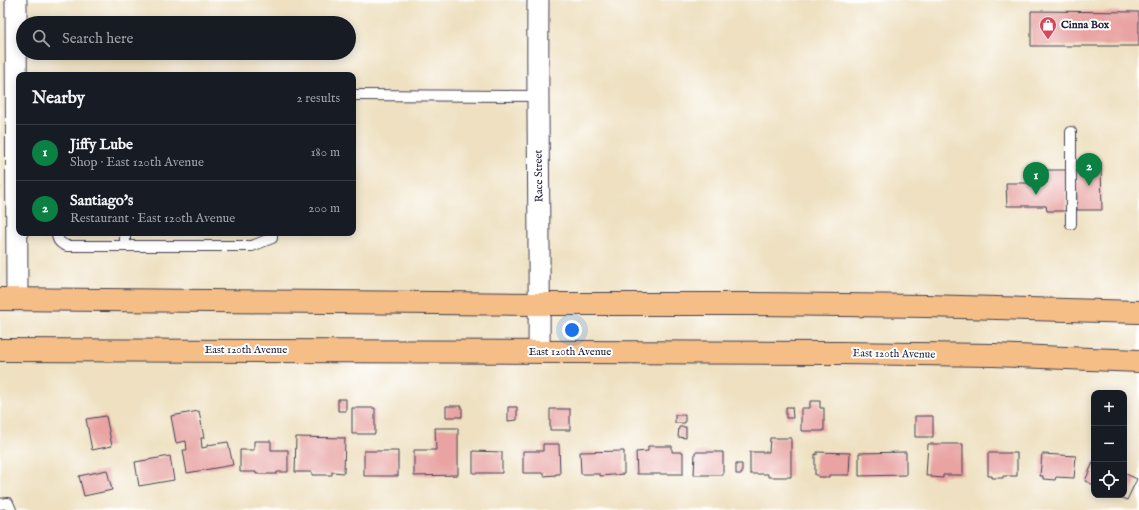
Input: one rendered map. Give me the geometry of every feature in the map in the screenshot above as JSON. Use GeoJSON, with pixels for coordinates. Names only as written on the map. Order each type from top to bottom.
{"type":"FeatureCollection","features":[{"type":"Feature","properties":{"kind":"main road"},"geometry":{"type":"LineString","coordinates":[[9,299],[540,304],[756,304],[910,306],[1139,312]]}},
{"type":"Feature","properties":{"kind":"main road","name":"East 120th Avenue"},"geometry":{"type":"LineString","coordinates":[[0,350],[540,351],[994,355],[1139,361]]}},
{"type":"Feature","properties":{"kind":"street"},"geometry":{"type":"LineString","coordinates":[[16,0],[16,16]]}},
{"type":"Feature","properties":{"kind":"street","name":"Race Street"},"geometry":{"type":"LineString","coordinates":[[538,0],[540,351]]}},
{"type":"Feature","properties":{"kind":"street"},"geometry":{"type":"LineString","coordinates":[[17,60],[17,72]]}},
{"type":"Feature","properties":{"kind":"street"},"geometry":{"type":"LineString","coordinates":[[9,299],[16,120]]}},
{"type":"Feature","properties":{"kind":"lane"},"geometry":{"type":"LineString","coordinates":[[356,95],[538,96]]}},
{"type":"Feature","properties":{"kind":"lane"},"geometry":{"type":"LineString","coordinates":[[1071,132],[1071,224]]}},
{"type":"Feature","properties":{"kind":"lane"},"geometry":{"type":"LineString","coordinates":[[57,236],[58,241],[67,246],[252,246],[272,238],[272,236]]}},
{"type":"Feature","properties":{"kind":"lane"},"geometry":{"type":"LineString","coordinates":[[125,236],[125,246]]}},
{"type":"Feature","properties":{"kind":"lane"},"geometry":{"type":"LineString","coordinates":[[0,504],[8,503],[12,510]]}},
{"type":"Feature","properties":{"kind":"building"},"geometry":{"type":"Polygon","coordinates":[[[1031,11],[1139,12],[1139,46],[1031,46],[1031,11]]]}},
{"type":"Feature","properties":{"kind":"building"},"geometry":{"type":"Polygon","coordinates":[[[1076,162],[1101,162],[1102,210],[1077,210],[1076,162]]]}},
{"type":"Feature","properties":{"kind":"building"},"geometry":{"type":"Polygon","coordinates":[[[1047,170],[1066,170],[1066,211],[1047,211],[1046,206],[1007,206],[1006,183],[1047,183],[1047,170]]]}},
{"type":"Feature","properties":{"kind":"building"},"geometry":{"type":"Polygon","coordinates":[[[338,399],[346,399],[346,411],[338,411],[338,399]]]}},
{"type":"Feature","properties":{"kind":"building"},"geometry":{"type":"Polygon","coordinates":[[[810,401],[820,401],[820,408],[824,408],[824,431],[801,431],[801,408],[810,408],[810,401]]]}},
{"type":"Feature","properties":{"kind":"building"},"geometry":{"type":"Polygon","coordinates":[[[446,406],[462,406],[462,417],[446,417],[446,406]]]}},
{"type":"Feature","properties":{"kind":"building"},"geometry":{"type":"Polygon","coordinates":[[[508,407],[517,407],[517,420],[508,421],[508,407]]]}},
{"type":"Feature","properties":{"kind":"building"},"geometry":{"type":"Polygon","coordinates":[[[786,407],[792,407],[793,418],[786,418],[786,407]]]}},
{"type":"Feature","properties":{"kind":"building"},"geometry":{"type":"Polygon","coordinates":[[[352,408],[375,408],[375,434],[352,434],[352,408]]]}},
{"type":"Feature","properties":{"kind":"building"},"geometry":{"type":"Polygon","coordinates":[[[550,409],[570,409],[570,430],[550,430],[550,409]]]}},
{"type":"Feature","properties":{"kind":"building"},"geometry":{"type":"Polygon","coordinates":[[[199,411],[204,438],[201,438],[202,448],[207,447],[207,445],[228,442],[233,465],[187,473],[183,450],[187,450],[186,441],[176,443],[171,416],[199,411]]]}},
{"type":"Feature","properties":{"kind":"building"},"geometry":{"type":"Polygon","coordinates":[[[675,415],[685,415],[685,423],[675,423],[675,415]]]}},
{"type":"Feature","properties":{"kind":"building"},"geometry":{"type":"Polygon","coordinates":[[[106,416],[112,446],[92,450],[86,419],[106,416]]]}},
{"type":"Feature","properties":{"kind":"building"},"geometry":{"type":"Polygon","coordinates":[[[915,416],[933,416],[933,437],[915,437],[915,416]]]}},
{"type":"Feature","properties":{"kind":"building"},"geometry":{"type":"Polygon","coordinates":[[[679,427],[686,427],[686,438],[678,437],[679,427]]]}},
{"type":"Feature","properties":{"kind":"building"},"geometry":{"type":"Polygon","coordinates":[[[435,428],[458,428],[458,475],[414,476],[414,450],[436,450],[435,428]]]}},
{"type":"Feature","properties":{"kind":"building"},"geometry":{"type":"Polygon","coordinates":[[[296,437],[345,438],[344,473],[332,472],[332,475],[312,475],[312,472],[295,472],[296,437]]]}},
{"type":"Feature","properties":{"kind":"building"},"geometry":{"type":"Polygon","coordinates":[[[770,438],[791,438],[791,477],[768,477],[768,474],[750,474],[750,452],[769,452],[770,438]]]}},
{"type":"Feature","properties":{"kind":"building"},"geometry":{"type":"Polygon","coordinates":[[[254,441],[271,441],[271,450],[288,450],[288,472],[277,472],[277,474],[256,474],[256,472],[240,472],[240,450],[254,450],[254,441]]]}},
{"type":"Feature","properties":{"kind":"building"},"geometry":{"type":"Polygon","coordinates":[[[543,444],[559,444],[560,474],[544,476],[544,473],[523,473],[523,451],[543,451],[543,444]]]}},
{"type":"Feature","properties":{"kind":"building"},"geometry":{"type":"Polygon","coordinates":[[[928,444],[963,444],[963,475],[943,475],[943,478],[926,476],[928,444]]]}},
{"type":"Feature","properties":{"kind":"building"},"geometry":{"type":"Polygon","coordinates":[[[648,446],[672,446],[672,452],[683,452],[683,474],[637,474],[636,452],[648,451],[648,446]]]}},
{"type":"Feature","properties":{"kind":"building"},"geometry":{"type":"Polygon","coordinates":[[[364,451],[398,451],[398,476],[364,476],[364,451]]]}},
{"type":"Feature","properties":{"kind":"building"},"geometry":{"type":"Polygon","coordinates":[[[473,451],[502,452],[502,473],[473,473],[473,451]]]}},
{"type":"Feature","properties":{"kind":"building"},"geometry":{"type":"Polygon","coordinates":[[[624,451],[624,474],[600,476],[600,474],[581,474],[580,452],[624,451]]]}},
{"type":"Feature","properties":{"kind":"building"},"geometry":{"type":"Polygon","coordinates":[[[695,452],[723,452],[723,475],[694,475],[695,452]]]}},
{"type":"Feature","properties":{"kind":"building"},"geometry":{"type":"Polygon","coordinates":[[[817,452],[850,453],[849,475],[829,475],[829,477],[818,477],[818,475],[815,475],[815,454],[817,455],[817,452]]]}},
{"type":"Feature","properties":{"kind":"building"},"geometry":{"type":"Polygon","coordinates":[[[906,452],[906,475],[859,476],[859,453],[906,452]]]}},
{"type":"Feature","properties":{"kind":"building"},"geometry":{"type":"Polygon","coordinates":[[[988,453],[1017,453],[1017,476],[992,478],[992,476],[988,476],[988,453]]]}},
{"type":"Feature","properties":{"kind":"building"},"geometry":{"type":"Polygon","coordinates":[[[1042,454],[1076,456],[1074,478],[1056,477],[1055,480],[1043,479],[1043,476],[1040,476],[1042,454]]]}},
{"type":"Feature","properties":{"kind":"building"},"geometry":{"type":"Polygon","coordinates":[[[170,456],[174,480],[139,486],[135,462],[170,456]]]}},
{"type":"Feature","properties":{"kind":"building"},"geometry":{"type":"Polygon","coordinates":[[[736,464],[742,464],[742,474],[736,474],[736,464]]]}},
{"type":"Feature","properties":{"kind":"building"},"geometry":{"type":"Polygon","coordinates":[[[1091,467],[1091,484],[1085,481],[1091,467]]]}},
{"type":"Feature","properties":{"kind":"building"},"geometry":{"type":"Polygon","coordinates":[[[107,470],[112,490],[84,496],[79,476],[107,470]]]}},
{"type":"Feature","properties":{"kind":"building"},"geometry":{"type":"Polygon","coordinates":[[[1127,474],[1137,479],[1127,500],[1123,498],[1127,498],[1127,474]]]}},
{"type":"Feature","properties":{"kind":"place","name":"Cinna Box"},"geometry":{"type":"Point","coordinates":[1048,40]}},
{"type":"Feature","properties":{"kind":"place","name":"Santiago's"},"geometry":{"type":"Point","coordinates":[1089,186]}},
{"type":"Feature","properties":{"kind":"place","name":"Jiffy Lube"},"geometry":{"type":"Point","coordinates":[1036,195]}}]}
